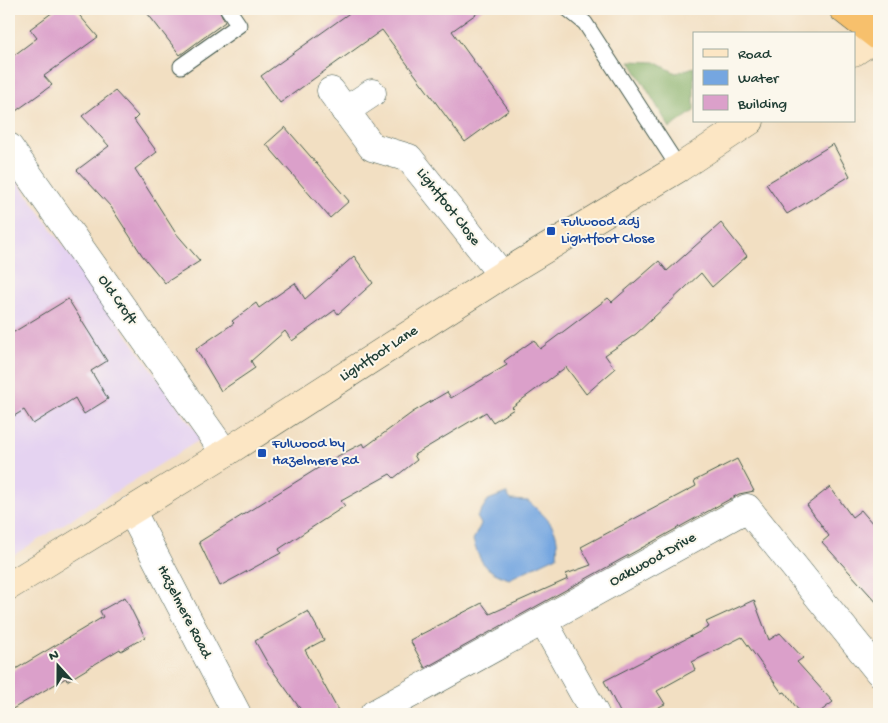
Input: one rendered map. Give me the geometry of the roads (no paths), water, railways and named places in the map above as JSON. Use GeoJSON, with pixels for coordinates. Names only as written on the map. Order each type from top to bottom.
{"type":"FeatureCollection","features":[{"type":"Feature","properties":{"kind":"highway"},"geometry":{"type":"LineString","coordinates":[[843,9],[879,36]]}},
{"type":"Feature","properties":{"kind":"highway"},"geometry":{"type":"LineString","coordinates":[[865,9],[879,36]]}},
{"type":"Feature","properties":{"kind":"street"},"geometry":{"type":"LineString","coordinates":[[856,51],[879,36]]}},
{"type":"Feature","properties":{"kind":"street","name":"Lightfoot Close"},"geometry":{"type":"LineString","coordinates":[[372,93],[338,101],[372,147],[409,158],[502,275]]}},
{"type":"Feature","properties":{"kind":"street","name":"Lightfoot Lane"},"geometry":{"type":"LineString","coordinates":[[9,586],[225,453],[502,275],[679,168],[748,122]]}},
{"type":"Feature","properties":{"kind":"street","name":"Old Croft"},"geometry":{"type":"LineString","coordinates":[[9,148],[225,453]]}},
{"type":"Feature","properties":{"kind":"street","name":"Oakwood Drive"},"geometry":{"type":"LineString","coordinates":[[374,714],[747,508],[879,672]]}},
{"type":"Feature","properties":{"kind":"street","name":"Hazelmere Road"},"geometry":{"type":"LineString","coordinates":[[131,510],[237,714]]}},
{"type":"Feature","properties":{"kind":"street"},"geometry":{"type":"LineString","coordinates":[[543,621],[596,714]]}},
{"type":"Feature","properties":{"kind":"lane"},"geometry":{"type":"LineString","coordinates":[[181,66],[239,25],[228,9]]}},
{"type":"Feature","properties":{"kind":"lane"},"geometry":{"type":"LineString","coordinates":[[568,9],[585,23],[679,168]]}},
{"type":"Feature","properties":{"kind":"water"},"geometry":{"type":"Polygon","coordinates":[[[506,493],[511,500],[528,501],[552,525],[557,538],[557,556],[509,579],[485,566],[478,555],[473,540],[481,524],[477,517],[488,500],[506,493]]]}},
{"type":"Feature","properties":{"kind":"place","name":"Fulwood adj Lightfoot Close"},"geometry":{"type":"Point","coordinates":[551,231]}},
{"type":"Feature","properties":{"kind":"place","name":"Fulwood by Hazelmere Rd"},"geometry":{"type":"Point","coordinates":[262,453]}}]}
